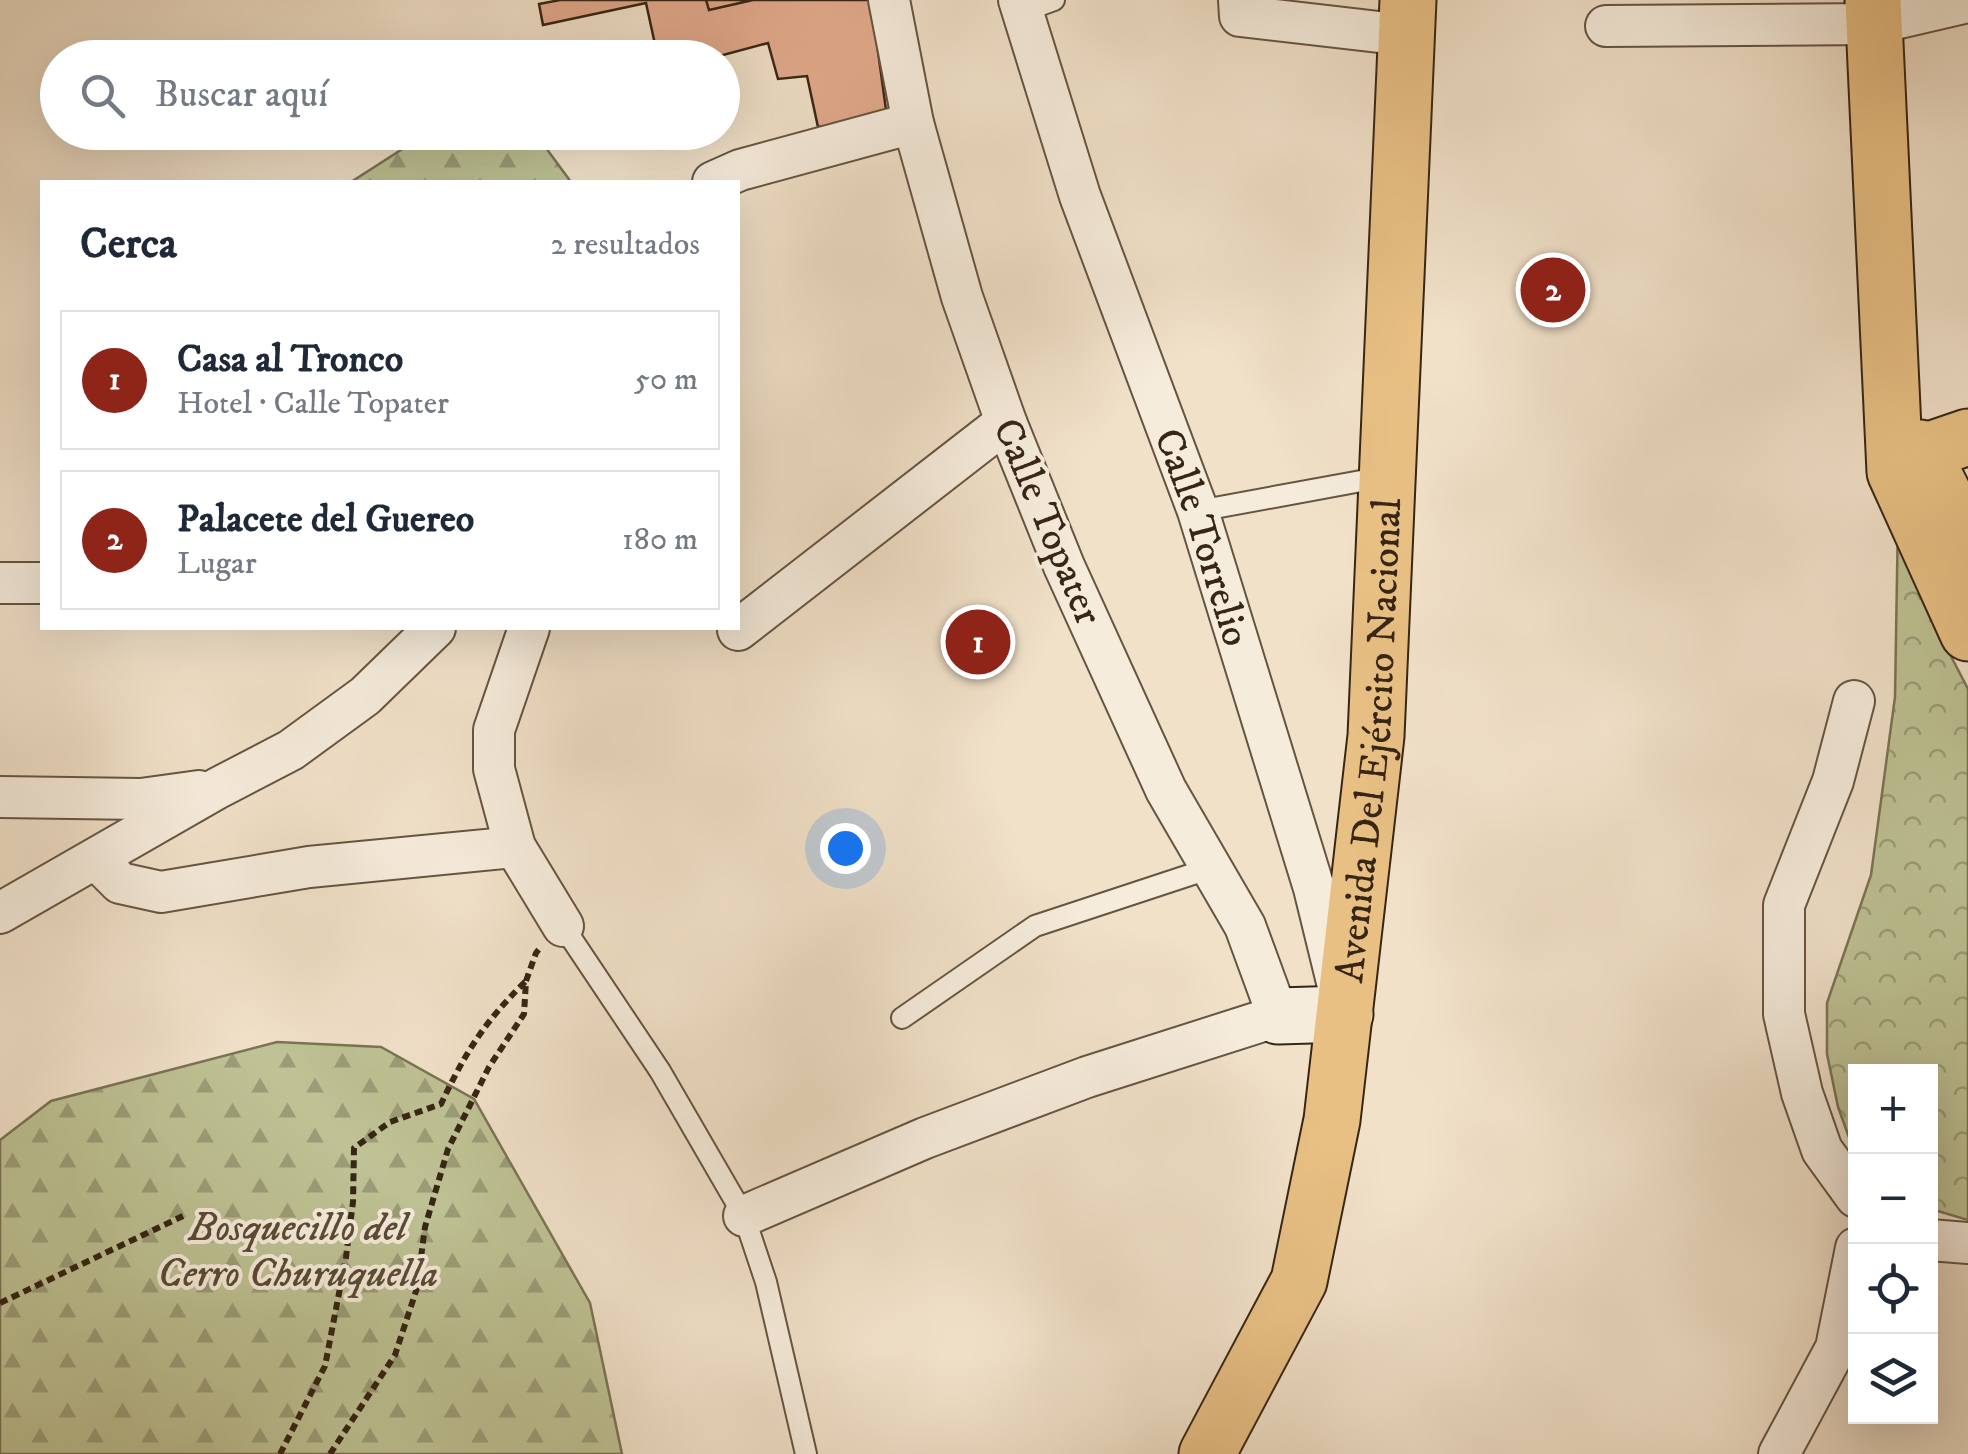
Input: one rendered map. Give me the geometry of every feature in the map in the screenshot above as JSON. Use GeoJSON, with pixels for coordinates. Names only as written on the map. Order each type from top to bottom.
{"type":"FeatureCollection","features":[{"type":"Feature","properties":{"kind":"main road"},"geometry":{"type":"LineString","coordinates":[[1873,12],[1928,437],[1968,542]]}},
{"type":"Feature","properties":{"kind":"main road","name":"Avenida Del Ejército Nacional"},"geometry":{"type":"LineString","coordinates":[[1207,1454],[1299,1281],[1332,1120],[1376,736],[1406,17]]}},
{"type":"Feature","properties":{"kind":"main road"},"geometry":{"type":"LineString","coordinates":[[1928,437],[1895,472],[1968,633]]}},
{"type":"Feature","properties":{"kind":"street","name":"Calle Topater"},"geometry":{"type":"LineString","coordinates":[[888,0],[913,123],[962,297],[1006,422],[1064,566],[1166,790],[1245,926],[1278,1016]]}},
{"type":"Feature","properties":{"kind":"street"},"geometry":{"type":"LineString","coordinates":[[1606,26],[1873,12],[1968,2]]}},
{"type":"Feature","properties":{"kind":"street","name":"Calle Torrelio"},"geometry":{"type":"LineString","coordinates":[[1032,4],[1080,196],[1198,511],[1314,888],[1345,1014]]}},
{"type":"Feature","properties":{"kind":"street"},"geometry":{"type":"LineString","coordinates":[[1240,8],[1406,17]]}},
{"type":"Feature","properties":{"kind":"street"},"geometry":{"type":"LineString","coordinates":[[718,180],[740,170],[913,123]]}},
{"type":"Feature","properties":{"kind":"street"},"geometry":{"type":"LineString","coordinates":[[740,628],[1006,422]]}},
{"type":"Feature","properties":{"kind":"street"},"geometry":{"type":"LineString","coordinates":[[0,583],[40,583]]}},
{"type":"Feature","properties":{"kind":"street"},"geometry":{"type":"LineString","coordinates":[[0,913],[291,750],[365,696],[433,630]]}},
{"type":"Feature","properties":{"kind":"street"},"geometry":{"type":"LineString","coordinates":[[527,630],[494,730],[494,769],[515,848],[563,926]]}},
{"type":"Feature","properties":{"kind":"street"},"geometry":{"type":"LineString","coordinates":[[1848,1186],[1822,1150],[1802,1093],[1784,1014],[1784,905],[1832,781],[1854,700]]}},
{"type":"Feature","properties":{"kind":"street"},"geometry":{"type":"LineString","coordinates":[[0,797],[141,799],[218,788]]}},
{"type":"Feature","properties":{"kind":"street"},"geometry":{"type":"LineString","coordinates":[[96,859],[120,882],[161,892],[309,867],[515,848]]}},
{"type":"Feature","properties":{"kind":"street"},"geometry":{"type":"LineString","coordinates":[[744,1216],[925,1138],[1086,1076],[1278,1016],[1345,1014]]}},
{"type":"Feature","properties":{"kind":"street"},"geometry":{"type":"LineString","coordinates":[[1938,1241],[1968,1244]]}},
{"type":"Feature","properties":{"kind":"street"},"geometry":{"type":"LineString","coordinates":[[1779,1454],[1836,1348],[1848,1288]]}},
{"type":"Feature","properties":{"kind":"lane"},"geometry":{"type":"LineString","coordinates":[[1198,511],[1385,477]]}},
{"type":"Feature","properties":{"kind":"lane"},"geometry":{"type":"LineString","coordinates":[[902,1018],[1035,926],[1211,868]]}},
{"type":"Feature","properties":{"kind":"lane"},"geometry":{"type":"LineString","coordinates":[[563,926],[660,1071],[744,1216],[766,1282],[806,1454]]}},
{"type":"Feature","properties":{"kind":"path"},"geometry":{"type":"LineString","coordinates":[[330,1454],[395,1355],[417,1288],[425,1228],[448,1149],[489,1067],[524,1014],[526,981],[536,953],[563,926]]}},
{"type":"Feature","properties":{"kind":"path"},"geometry":{"type":"LineString","coordinates":[[280,1454],[326,1366],[351,1221],[354,1148],[390,1122],[441,1104],[461,1061],[491,1016],[526,981]]}},
{"type":"Feature","properties":{"kind":"path"},"geometry":{"type":"LineString","coordinates":[[0,1303],[183,1216]]}},
{"type":"Feature","properties":{"kind":"green space"},"geometry":{"type":"Polygon","coordinates":[[[401,150],[547,150],[570,180],[354,180],[401,150]]]}},
{"type":"Feature","properties":{"kind":"green space"},"geometry":{"type":"Polygon","coordinates":[[[1898,516],[1943,641],[1968,689],[1968,1220],[1938,1211],[1938,1064],[1848,1064],[1848,1135],[1827,1054],[1827,1003],[1871,875],[1895,697],[1898,516]]]}},
{"type":"Feature","properties":{"kind":"green space","name":"Bosquecillo del Cerro Churuquella"},"geometry":{"type":"Polygon","coordinates":[[[277,1042],[381,1047],[474,1099],[590,1303],[622,1454],[0,1454],[0,1140],[51,1101],[277,1042]]]}},
{"type":"Feature","properties":{"kind":"building"},"geometry":{"type":"Polygon","coordinates":[[[560,0],[706,0],[709,10],[753,0],[871,0],[887,117],[818,127],[807,76],[778,79],[768,43],[740,50],[740,40],[654,40],[646,3],[543,25],[539,4],[560,0]]]}},
{"type":"Feature","properties":{"kind":"building"},"geometry":{"type":"Polygon","coordinates":[[[560,0],[871,0],[887,117],[818,127],[807,76],[778,79],[768,43],[740,50],[740,40],[654,40],[646,3],[543,25],[539,4],[560,0]]]}},
{"type":"Feature","properties":{"kind":"place","name":"Palacete del Guereo"},"geometry":{"type":"Point","coordinates":[1553,290]}},
{"type":"Feature","properties":{"kind":"place","name":"Casa al Tronco"},"geometry":{"type":"Point","coordinates":[978,642]}}]}
